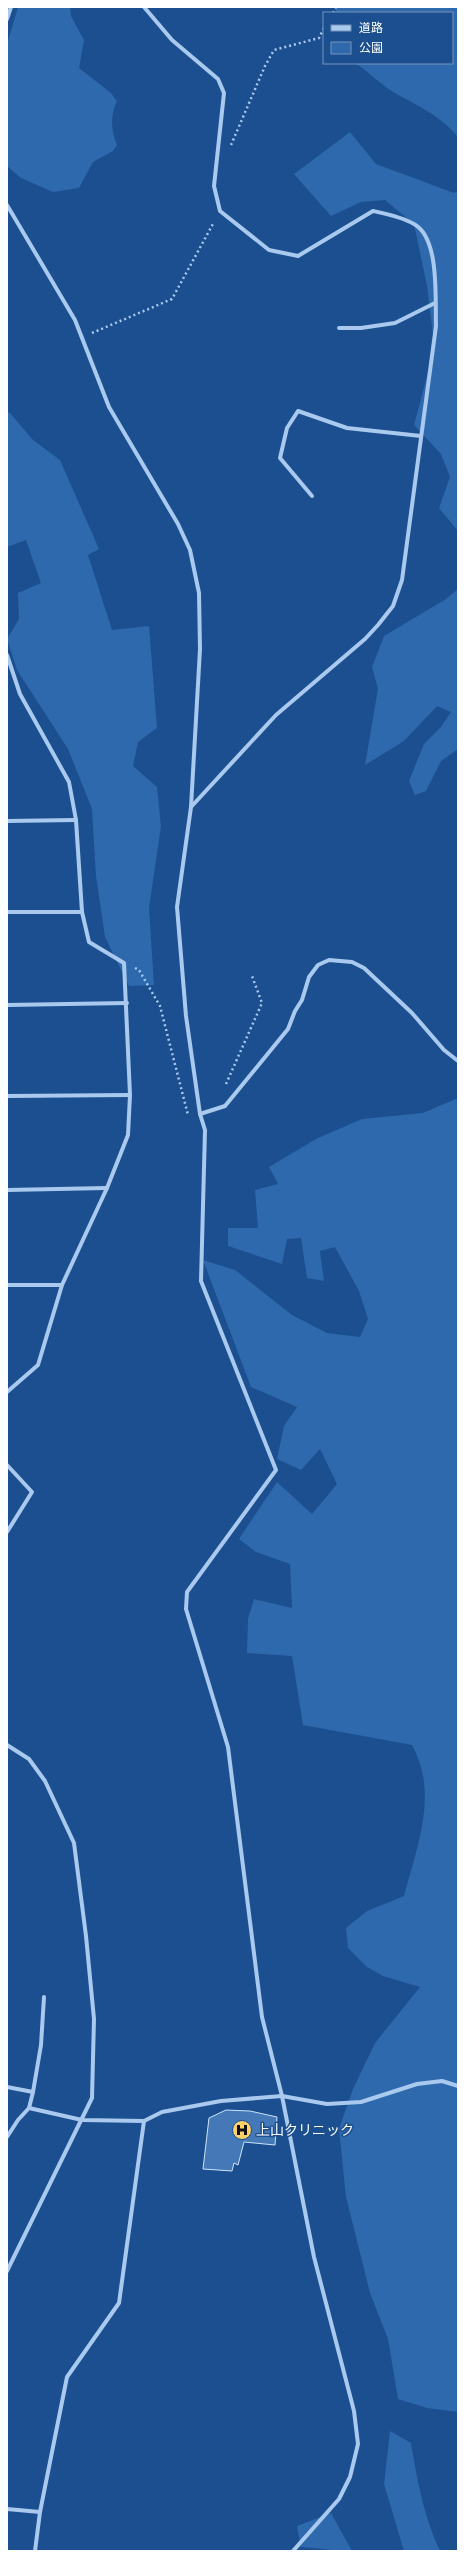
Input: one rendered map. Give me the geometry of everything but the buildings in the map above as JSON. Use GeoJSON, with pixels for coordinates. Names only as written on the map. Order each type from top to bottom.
{"type":"FeatureCollection","features":[{"type":"Feature","properties":{"kind":"street"},"geometry":{"type":"LineString","coordinates":[[7,19],[11,7]]}},
{"type":"Feature","properties":{"kind":"street"},"geometry":{"type":"LineString","coordinates":[[144,7],[172,40],[218,79],[224,94],[214,186],[220,211],[269,250],[298,256],[373,211],[393,215],[416,224],[426,235],[432,252],[435,303],[436,326],[402,580],[393,606],[365,639],[276,714],[191,807]]}},
{"type":"Feature","properties":{"kind":"street"},"geometry":{"type":"LineString","coordinates":[[7,206],[75,320],[109,407],[178,524],[190,550],[199,593],[200,650],[191,807],[177,907],[186,1016],[200,1114],[205,1130],[201,1281],[276,1470],[187,1592],[186,1609],[228,1747],[262,2017],[282,2096],[314,2257],[354,2411],[358,2444],[350,2477],[339,2500],[293,2551]]}},
{"type":"Feature","properties":{"kind":"street"},"geometry":{"type":"LineString","coordinates":[[339,328],[361,328],[395,322],[435,303]]}},
{"type":"Feature","properties":{"kind":"street"},"geometry":{"type":"LineString","coordinates":[[312,496],[280,458],[287,428],[298,411],[347,428],[421,436]]}},
{"type":"Feature","properties":{"kind":"street"},"geometry":{"type":"LineString","coordinates":[[7,655],[20,694],[69,782],[76,820],[82,912],[89,942],[124,963],[130,1095],[128,1135],[107,1188],[62,1285],[38,1366],[7,1392]]}},
{"type":"Feature","properties":{"kind":"street"},"geometry":{"type":"LineString","coordinates":[[7,821],[76,820]]}},
{"type":"Feature","properties":{"kind":"street"},"geometry":{"type":"LineString","coordinates":[[7,912],[82,912]]}},
{"type":"Feature","properties":{"kind":"street"},"geometry":{"type":"LineString","coordinates":[[200,1114],[225,1106],[288,1029],[295,1011],[302,1000],[309,978],[318,965],[329,960],[352,962],[364,968],[412,1013],[444,1050],[458,1061]]}},
{"type":"Feature","properties":{"kind":"street"},"geometry":{"type":"LineString","coordinates":[[7,1005],[127,1003]]}},
{"type":"Feature","properties":{"kind":"street"},"geometry":{"type":"LineString","coordinates":[[7,1096],[130,1095]]}},
{"type":"Feature","properties":{"kind":"street"},"geometry":{"type":"LineString","coordinates":[[7,1190],[107,1188]]}},
{"type":"Feature","properties":{"kind":"street"},"geometry":{"type":"LineString","coordinates":[[7,1285],[62,1285]]}},
{"type":"Feature","properties":{"kind":"street"},"geometry":{"type":"LineString","coordinates":[[7,1465],[32,1492],[7,1532]]}},
{"type":"Feature","properties":{"kind":"street"},"geometry":{"type":"LineString","coordinates":[[7,1745],[30,1759],[45,1781],[74,1843],[86,1936],[94,2019],[92,2098],[7,2271]]}},
{"type":"Feature","properties":{"kind":"street"},"geometry":{"type":"LineString","coordinates":[[7,2137],[18,2120],[29,2108],[41,2045],[44,1997]]}},
{"type":"Feature","properties":{"kind":"street"},"geometry":{"type":"LineString","coordinates":[[29,2108],[82,2120],[144,2121],[162,2112],[221,2101],[282,2096],[327,2104],[361,2102],[417,2084],[442,2081],[458,2086]]}},
{"type":"Feature","properties":{"kind":"street"},"geometry":{"type":"LineString","coordinates":[[7,2087],[33,2092]]}},
{"type":"Feature","properties":{"kind":"street"},"geometry":{"type":"LineString","coordinates":[[35,2551],[40,2512],[67,2376],[119,2302],[144,2121]]}},
{"type":"Feature","properties":{"kind":"street"},"geometry":{"type":"LineString","coordinates":[[7,2509],[40,2512]]}},
{"type":"Feature","properties":{"kind":"path"},"geometry":{"type":"LineString","coordinates":[[229,151],[265,66],[274,50],[319,38],[323,30]]}},
{"type":"Feature","properties":{"kind":"path"},"geometry":{"type":"LineString","coordinates":[[81,337],[172,299],[220,211]]}},
{"type":"Feature","properties":{"kind":"path"},"geometry":{"type":"LineString","coordinates":[[124,963],[139,970],[160,1006],[186,1113],[205,1130]]}},
{"type":"Feature","properties":{"kind":"path"},"geometry":{"type":"LineString","coordinates":[[225,1106],[224,1090],[262,1003],[252,976]]}},
{"type":"Feature","properties":{"kind":"green space"},"geometry":{"type":"Polygon","coordinates":[[[18,7],[70,7],[71,16],[84,40],[79,68],[111,93],[117,101],[113,112],[112,123],[113,134],[117,145],[113,151],[93,162],[79,188],[53,192],[21,178],[7,166],[7,44],[18,7]]]}},
{"type":"Feature","properties":{"kind":"green space"},"geometry":{"type":"Polygon","coordinates":[[[335,7],[458,7],[458,137],[437,117],[390,90],[356,64],[453,64],[453,12],[336,12],[335,7]]]}},
{"type":"Feature","properties":{"kind":"green space"},"geometry":{"type":"Polygon","coordinates":[[[350,132],[376,164],[454,193],[458,191],[458,531],[439,508],[450,477],[441,454],[414,425],[431,361],[433,335],[427,286],[414,224],[385,200],[361,202],[331,216],[294,174],[350,132]]]}},
{"type":"Feature","properties":{"kind":"green space"},"geometry":{"type":"Polygon","coordinates":[[[7,412],[10,413],[33,440],[60,460],[99,549],[88,555],[112,630],[149,626],[157,728],[138,742],[133,766],[157,787],[161,826],[149,908],[154,985],[129,986],[105,937],[96,876],[92,809],[68,749],[17,670],[7,639],[19,619],[18,593],[41,583],[26,540],[7,547],[7,412]]]}},
{"type":"Feature","properties":{"kind":"green space"},"geometry":{"type":"Polygon","coordinates":[[[458,589],[458,749],[441,761],[426,791],[415,795],[409,781],[424,744],[441,727],[451,712],[437,706],[404,741],[365,765],[378,689],[372,667],[384,636],[446,599],[458,589]]]}},
{"type":"Feature","properties":{"kind":"green space"},"geometry":{"type":"Polygon","coordinates":[[[458,1098],[458,2412],[427,2408],[398,2399],[388,2339],[370,2293],[346,2197],[339,2129],[353,2089],[375,2043],[420,1987],[383,1976],[367,1967],[348,1948],[346,1928],[367,1911],[404,1896],[415,1858],[423,1820],[425,1801],[424,1782],[420,1764],[412,1745],[303,1725],[292,1656],[247,1653],[248,1619],[254,1599],[292,1608],[290,1564],[256,1552],[239,1539],[277,1482],[312,1514],[337,1484],[320,1449],[301,1470],[277,1459],[284,1426],[297,1407],[251,1387],[203,1260],[235,1270],[292,1315],[327,1333],[360,1337],[368,1319],[359,1291],[335,1247],[320,1251],[324,1281],[307,1278],[301,1238],[287,1239],[282,1264],[228,1246],[228,1228],[258,1228],[255,1190],[278,1184],[269,1167],[316,1139],[362,1119],[423,1113],[458,1098]]]}},
{"type":"Feature","properties":{"kind":"green space"},"geometry":{"type":"Polygon","coordinates":[[[390,2431],[411,2443],[425,2512],[440,2551],[404,2551],[384,2484],[390,2431]]]}},
{"type":"Feature","properties":{"kind":"green space"},"geometry":{"type":"Polygon","coordinates":[[[331,2513],[352,2551],[301,2547],[297,2526],[331,2513]]]}},
{"type":"Feature","properties":{"kind":"place","name":"上山クリニック"},"geometry":{"type":"Point","coordinates":[242,2130]}}]}
